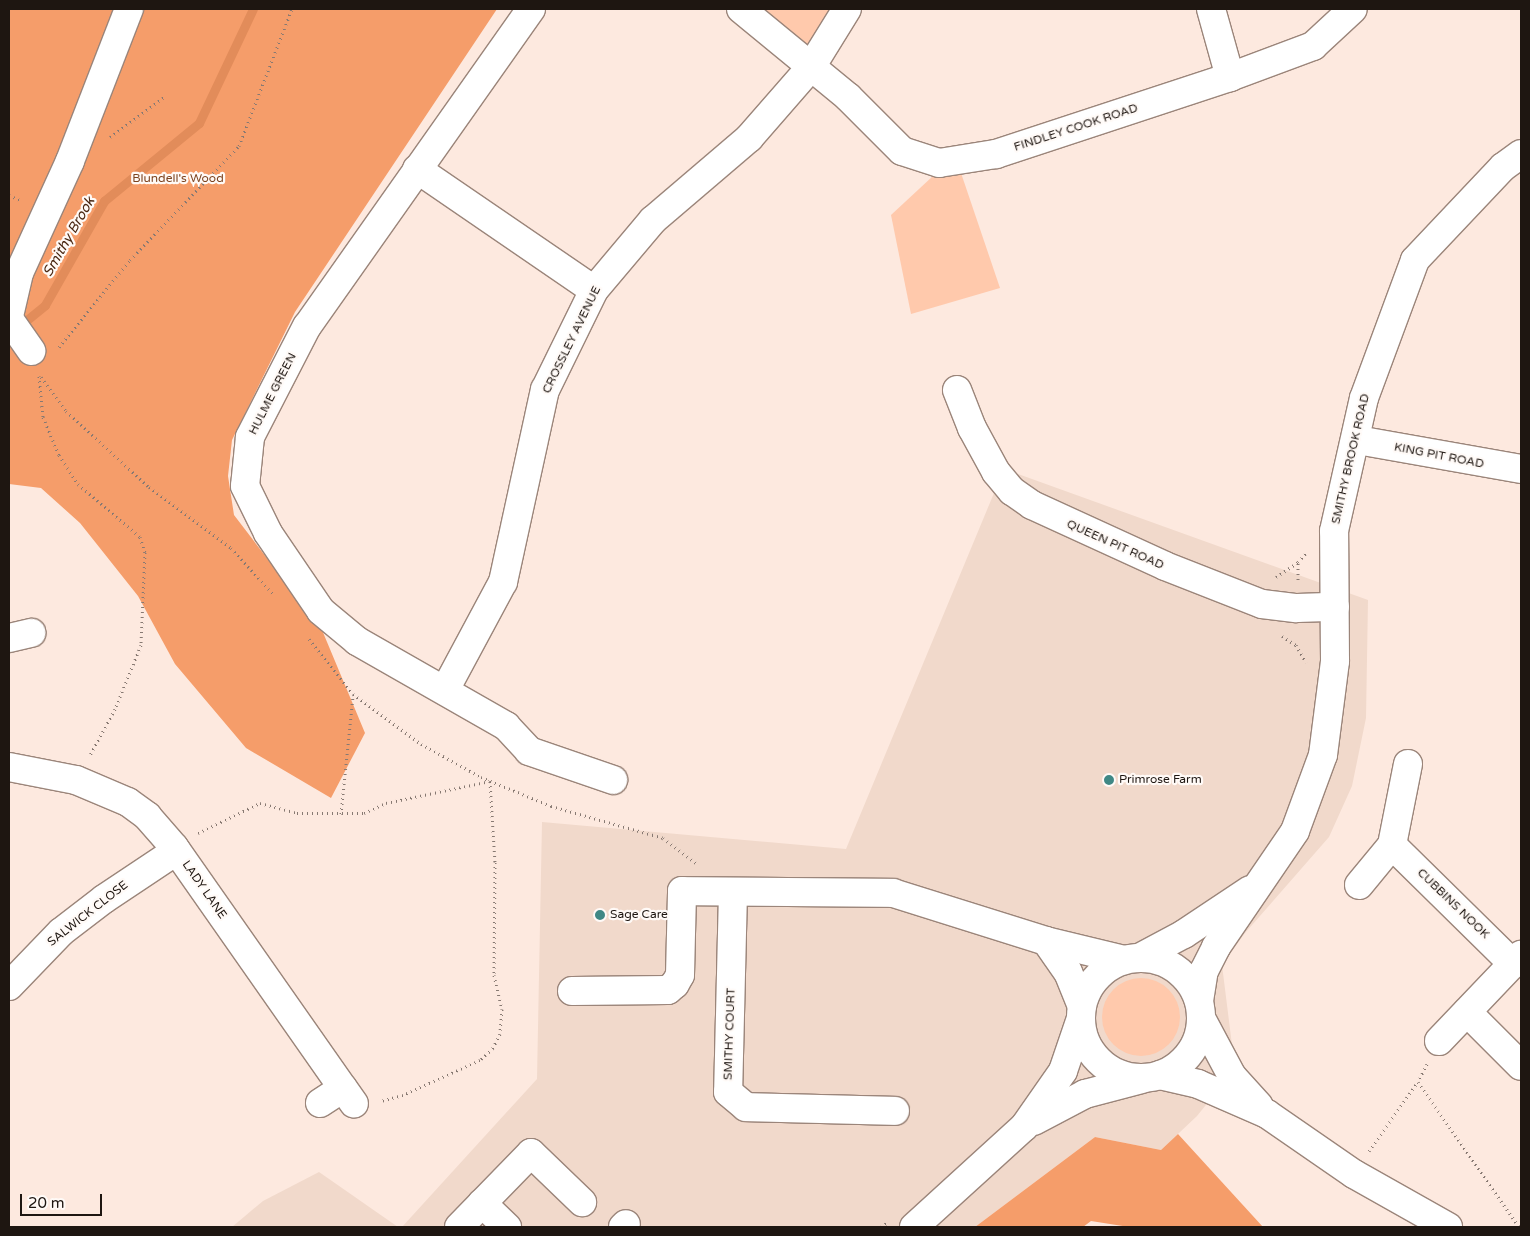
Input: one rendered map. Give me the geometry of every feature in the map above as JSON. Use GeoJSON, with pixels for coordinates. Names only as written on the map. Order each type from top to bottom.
{"type":"FeatureCollection","features":[{"type":"Feature","properties":{"kind":"street"},"geometry":{"type":"LineString","coordinates":[[42,358],[9,317],[19,273],[70,162],[129,9]]}},
{"type":"Feature","properties":{"kind":"street","name":"HULME GREEN"},"geometry":{"type":"LineString","coordinates":[[531,9],[307,326],[250,437],[245,486],[268,532],[321,611],[357,641],[506,726],[529,751],[613,780]]}},
{"type":"Feature","properties":{"kind":"street","name":"FINDLEY COOK ROAD"},"geometry":{"type":"LineString","coordinates":[[741,9],[848,98],[902,151],[939,163],[996,154],[1230,77],[1313,46],[1352,9]]}},
{"type":"Feature","properties":{"kind":"street","name":"CROSSLEY AVENUE"},"geometry":{"type":"LineString","coordinates":[[445,690],[502,582],[545,390],[594,290],[653,220],[749,138],[811,67],[846,9]]}},
{"type":"Feature","properties":{"kind":"street"},"geometry":{"type":"LineString","coordinates":[[1211,9],[1230,77]]}},
{"type":"Feature","properties":{"kind":"street","name":"SMITHY BROOK ROAD"},"geometry":{"type":"LineString","coordinates":[[1200,1010],[1204,971],[1216,947],[1253,888],[1295,831],[1323,755],[1335,661],[1334,531],[1364,398],[1415,260],[1503,167],[1521,154]]}},
{"type":"Feature","properties":{"kind":"street"},"geometry":{"type":"LineString","coordinates":[[417,169],[594,290]]}},
{"type":"Feature","properties":{"kind":"street","name":"QUEEN PIT ROAD"},"geometry":{"type":"LineString","coordinates":[[957,390],[976,436],[996,472],[1012,491],[1032,505],[1165,566],[1262,604],[1297,608],[1335,607]]}},
{"type":"Feature","properties":{"kind":"street","name":"KING PIT ROAD"},"geometry":{"type":"LineString","coordinates":[[1356,440],[1521,469]]}},
{"type":"Feature","properties":{"kind":"street"},"geometry":{"type":"LineString","coordinates":[[1359,885],[1392,845],[1408,764]]}},
{"type":"Feature","properties":{"kind":"street","name":"LADY LANE"},"geometry":{"type":"LineString","coordinates":[[9,767],[76,780],[128,802],[159,827],[349,1096]]}},
{"type":"Feature","properties":{"kind":"street","name":"CUBBINS NOOK"},"geometry":{"type":"LineString","coordinates":[[1392,845],[1517,959]]}},
{"type":"Feature","properties":{"kind":"street","name":"SALWICK CLOSE"},"geometry":{"type":"LineString","coordinates":[[9,986],[61,932],[104,898],[175,849]]}},
{"type":"Feature","properties":{"kind":"street","name":"SMITHY BROOK ROAD"},"geometry":{"type":"LineString","coordinates":[[1131,959],[1184,934],[1253,888]]}},
{"type":"Feature","properties":{"kind":"street"},"geometry":{"type":"LineString","coordinates":[[572,991],[668,990],[680,975],[682,891],[893,893],[1046,941],[1131,959],[1158,960],[1176,969],[1190,983],[1200,1010],[1232,1076],[1267,1114]]}},
{"type":"Feature","properties":{"kind":"street","name":"SMITHY COURT"},"geometry":{"type":"LineString","coordinates":[[733,892],[728,1092],[736,1102],[746,1107],[896,1111]]}},
{"type":"Feature","properties":{"kind":"street"},"geometry":{"type":"LineString","coordinates":[[1046,941],[1068,972],[1082,1012],[1084,1037],[1093,1054],[1116,1072],[1198,1084],[1267,1114],[1354,1174],[1448,1227]]}},
{"type":"Feature","properties":{"kind":"street"},"geometry":{"type":"LineString","coordinates":[[914,1227],[1024,1127],[1063,1071],[1082,1012],[1097,978],[1131,959]]}},
{"type":"Feature","properties":{"kind":"street"},"geometry":{"type":"LineString","coordinates":[[1439,1041],[1517,959]]}},
{"type":"Feature","properties":{"kind":"street"},"geometry":{"type":"LineString","coordinates":[[1024,1127],[1085,1094],[1152,1077],[1176,1066],[1190,1053],[1198,1037],[1200,1010]]}},
{"type":"Feature","properties":{"kind":"street"},"geometry":{"type":"LineString","coordinates":[[1466,1012],[1521,1066]]}},
{"type":"Feature","properties":{"kind":"street"},"geometry":{"type":"LineString","coordinates":[[320,1103],[349,1096]]}},
{"type":"Feature","properties":{"kind":"street"},"geometry":{"type":"LineString","coordinates":[[459,1227],[531,1153],[582,1202]]}},
{"type":"Feature","properties":{"kind":"street"},"geometry":{"type":"LineString","coordinates":[[482,1203],[507,1227]]}},
{"type":"Feature","properties":{"kind":"path"},"geometry":{"type":"LineString","coordinates":[[76,780],[115,709],[141,645],[144,552],[140,537],[78,484],[59,455],[43,417],[42,358],[130,260],[239,146],[283,24],[292,9]]}},
{"type":"Feature","properties":{"kind":"path"},"geometry":{"type":"LineString","coordinates":[[106,141],[164,96]]}},
{"type":"Feature","properties":{"kind":"path"},"geometry":{"type":"LineString","coordinates":[[1270,579],[1290,568],[1308,548]]}},
{"type":"Feature","properties":{"kind":"path"},"geometry":{"type":"LineString","coordinates":[[1276,633],[1296,645],[1308,670]]}},
{"type":"Feature","properties":{"kind":"path"},"geometry":{"type":"LineString","coordinates":[[342,814],[353,694]]}},
{"type":"Feature","properties":{"kind":"path"},"geometry":{"type":"LineString","coordinates":[[175,849],[231,814],[260,803],[297,813],[364,813],[386,802],[490,781],[495,853],[494,975],[502,1010],[500,1034],[493,1048],[480,1060],[403,1095],[349,1096]]}},
{"type":"Feature","properties":{"kind":"path"},"geometry":{"type":"LineString","coordinates":[[1368,1154],[1418,1082],[1439,1041]]}},
{"type":"Feature","properties":{"kind":"path"},"geometry":{"type":"LineString","coordinates":[[1418,1082],[1519,1227]]}},
{"type":"Feature","properties":{"kind":"shaded area"},"geometry":{"type":"Polygon","coordinates":[[[755,9],[833,9],[805,48],[755,9]]]}},
{"type":"Feature","properties":{"kind":"shaded area"},"geometry":{"type":"Polygon","coordinates":[[[961,173],[1000,288],[911,314],[891,215],[933,176],[961,173]]]}},
{"type":"Feature","properties":{"kind":"shaded area"},"geometry":{"type":"Polygon","coordinates":[[[1004,469],[1368,600],[1366,718],[1352,786],[1329,837],[1245,933],[1222,965],[1235,1069],[1197,1116],[1161,1150],[1095,1137],[975,1227],[402,1227],[537,1079],[542,822],[846,849],[1004,469]]]}},
{"type":"Feature","properties":{"kind":"shaded area"},"geometry":{"type":"Polygon","coordinates":[[[1133,978],[1149,978],[1163,984],[1174,995],[1180,1009],[1180,1025],[1174,1039],[1163,1050],[1149,1056],[1133,1056],[1119,1050],[1108,1039],[1102,1025],[1102,1009],[1108,995],[1119,984],[1133,978]]]}},
{"type":"Feature","properties":{"kind":"shaded area"},"geometry":{"type":"Polygon","coordinates":[[[319,1172],[398,1227],[232,1227],[263,1201],[319,1172]]]}},
{"type":"Feature","properties":{"kind":"green space","name":"Blundell's Wood"},"geometry":{"type":"Polygon","coordinates":[[[9,9],[497,9],[295,312],[232,440],[228,476],[234,515],[322,630],[365,733],[331,798],[246,748],[175,664],[138,596],[80,523],[41,488],[9,484],[9,9]]]}},
{"type":"Feature","properties":{"kind":"green space"},"geometry":{"type":"Polygon","coordinates":[[[1178,1134],[1263,1227],[1129,1227],[1091,1221],[1083,1227],[975,1227],[1095,1137],[1161,1150],[1178,1134]]]}},
{"type":"Feature","properties":{"kind":"waterway","name":"Smithy Brook"},"geometry":{"type":"LineString","coordinates":[[17,328],[45,305],[104,201],[199,123],[253,9]]}},
{"type":"Feature","properties":{"kind":"place","name":"Primrose Farm"},"geometry":{"type":"Point","coordinates":[1109,780]}},
{"type":"Feature","properties":{"kind":"place","name":"Sage Care"},"geometry":{"type":"Point","coordinates":[600,915]}}]}
